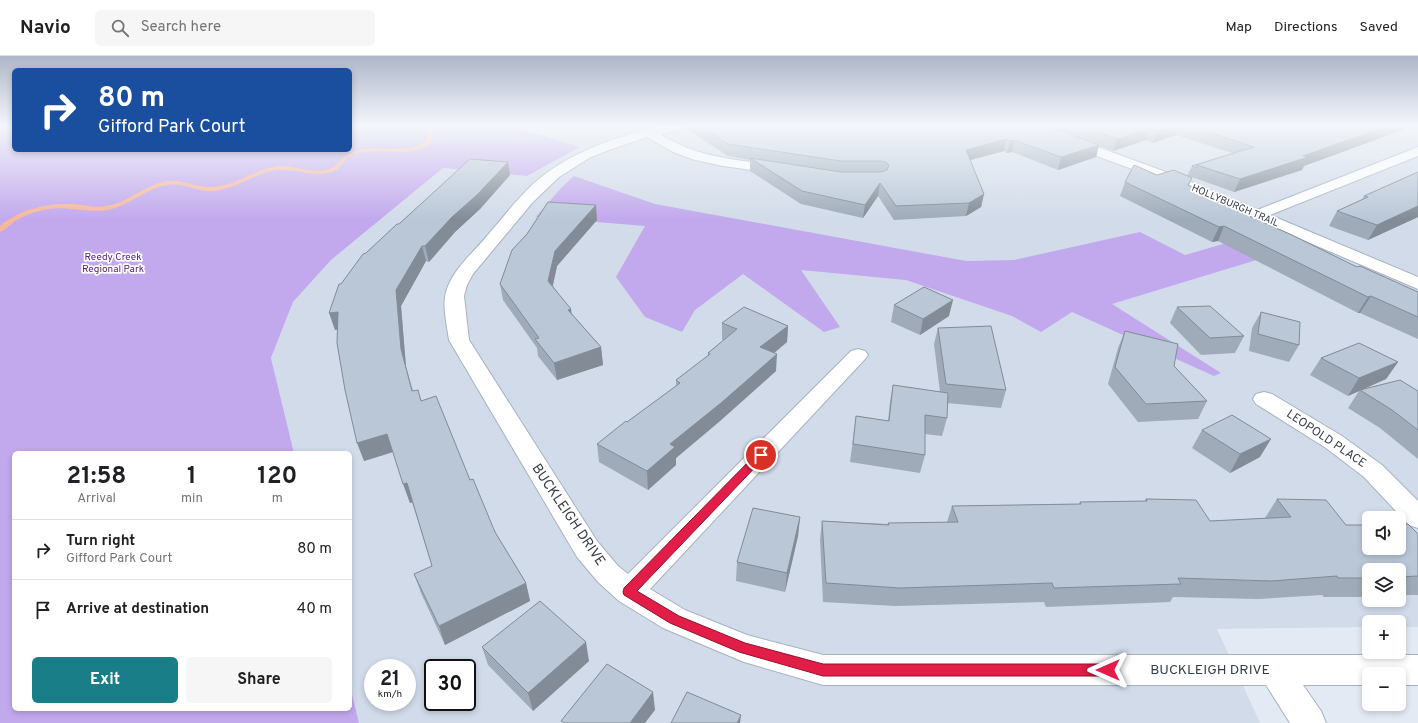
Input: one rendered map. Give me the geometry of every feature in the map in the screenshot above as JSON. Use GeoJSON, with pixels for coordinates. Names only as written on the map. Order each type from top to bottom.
{"type":"FeatureCollection","features":[{"type":"Feature","properties":{"kind":"street","name":"BUCKLEIGH DRIVE"},"geometry":{"type":"LineString","coordinates":[[582,157],[559,171],[538,187],[468,269],[454,292],[455,316],[459,340],[587,549],[608,574],[629,592],[674,620],[744,648],[823,670],[1418,670]]}},
{"type":"Feature","properties":{"kind":"street"},"geometry":{"type":"LineString","coordinates":[[703,157],[794,172]]}},
{"type":"Feature","properties":{"kind":"street","name":"HOLLYBURGH TRAIL"},"geometry":{"type":"LineString","coordinates":[[1112,157],[1172,179],[1418,284]]}},
{"type":"Feature","properties":{"kind":"street"},"geometry":{"type":"LineString","coordinates":[[1257,215],[1403,157]]}},
{"type":"Feature","properties":{"kind":"street"},"geometry":{"type":"LineString","coordinates":[[629,592],[858,355]]}},
{"type":"Feature","properties":{"kind":"street","name":"LEOPOLD PLACE"},"geometry":{"type":"LineString","coordinates":[[1264,399],[1334,442],[1373,471],[1418,518]]}},
{"type":"Feature","properties":{"kind":"street"},"geometry":{"type":"LineString","coordinates":[[1275,670],[1309,723]]}},
{"type":"Feature","properties":{"kind":"shaded area"},"geometry":{"type":"Polygon","coordinates":[[[561,157],[1418,157],[1418,627],[1406,627],[1406,615],[1362,615],[1362,627],[1217,629],[1260,723],[359,723],[352,694],[352,451],[294,451],[271,358],[293,302],[331,260],[443,168],[527,176],[561,157]]]}},
{"type":"Feature","properties":{"kind":"green space","name":"Reedy Creek Regional Park"},"geometry":{"type":"Polygon","coordinates":[[[0,157],[561,157],[527,176],[443,168],[331,260],[293,302],[271,358],[294,451],[12,451],[12,711],[352,711],[352,694],[359,723],[0,723],[0,157]]]}},
{"type":"Feature","properties":{"kind":"green space"},"geometry":{"type":"Polygon","coordinates":[[[574,176],[655,204],[966,261],[1014,260],[1140,232],[1185,255],[1265,232],[1299,247],[1112,304],[1221,373],[1214,376],[1072,312],[1041,332],[1012,316],[906,280],[801,270],[840,327],[824,332],[743,274],[695,310],[682,332],[645,317],[616,277],[645,226],[536,217],[561,188],[574,176]]]}},
{"type":"Feature","properties":{"kind":"building"},"geometry":{"type":"Polygon","coordinates":[[[815,157],[969,157],[984,194],[969,203],[896,206],[880,183],[865,205],[802,191],[750,158],[841,172],[881,172],[887,170],[889,165],[886,162],[881,161],[841,161],[815,157]]]}},
{"type":"Feature","properties":{"kind":"building"},"geometry":{"type":"Polygon","coordinates":[[[1221,157],[1308,157],[1240,179],[1197,165],[1196,168],[1192,166],[1221,157]]]}},
{"type":"Feature","properties":{"kind":"building"},"geometry":{"type":"Polygon","coordinates":[[[470,159],[508,162],[425,246],[422,246],[396,290],[401,349],[412,391],[418,390],[421,401],[436,396],[470,480],[473,479],[495,532],[526,583],[439,626],[414,574],[432,566],[407,483],[403,484],[387,434],[357,443],[345,390],[337,343],[338,312],[329,313],[339,284],[341,284],[363,254],[366,253],[397,224],[399,224],[470,159]]]}},
{"type":"Feature","properties":{"kind":"building"},"geometry":{"type":"Polygon","coordinates":[[[1134,165],[1157,175],[1174,170],[1192,178],[1188,185],[1205,193],[1200,194],[1292,235],[1357,267],[1360,266],[1418,292],[1418,317],[1371,296],[1368,297],[1224,226],[1219,227],[1125,182],[1134,165]]]}},
{"type":"Feature","properties":{"kind":"building"},"geometry":{"type":"Polygon","coordinates":[[[1418,172],[1418,206],[1377,225],[1337,211],[1368,197],[1364,196],[1418,172]]]}},
{"type":"Feature","properties":{"kind":"building"},"geometry":{"type":"Polygon","coordinates":[[[548,202],[596,205],[555,251],[548,281],[571,309],[568,310],[601,347],[554,363],[535,339],[539,338],[500,284],[512,250],[527,234],[548,202]]]}},
{"type":"Feature","properties":{"kind":"building"},"geometry":{"type":"Polygon","coordinates":[[[924,287],[953,300],[923,319],[894,305],[924,287]]]}},
{"type":"Feature","properties":{"kind":"building"},"geometry":{"type":"Polygon","coordinates":[[[1210,306],[1244,336],[1210,338],[1177,307],[1210,306]]]}},
{"type":"Feature","properties":{"kind":"building"},"geometry":{"type":"Polygon","coordinates":[[[744,307],[788,326],[760,347],[777,354],[721,403],[670,444],[675,447],[647,471],[597,444],[626,421],[627,422],[680,383],[676,380],[710,354],[708,353],[737,329],[722,323],[744,307]]]}},
{"type":"Feature","properties":{"kind":"building"},"geometry":{"type":"Polygon","coordinates":[[[1261,312],[1300,322],[1299,345],[1258,334],[1261,312]]]}},
{"type":"Feature","properties":{"kind":"building"},"geometry":{"type":"Polygon","coordinates":[[[991,326],[1006,390],[946,384],[938,328],[991,326]]]}},
{"type":"Feature","properties":{"kind":"building"},"geometry":{"type":"Polygon","coordinates":[[[1125,331],[1178,344],[1174,366],[1207,401],[1146,404],[1115,367],[1125,331]]]}},
{"type":"Feature","properties":{"kind":"building"},"geometry":{"type":"Polygon","coordinates":[[[1359,343],[1398,362],[1359,378],[1321,358],[1359,343]]]}},
{"type":"Feature","properties":{"kind":"building"},"geometry":{"type":"Polygon","coordinates":[[[1400,380],[1418,391],[1418,430],[1392,410],[1360,390],[1400,380]]]}},
{"type":"Feature","properties":{"kind":"building"},"geometry":{"type":"Polygon","coordinates":[[[893,385],[948,393],[947,418],[925,415],[925,455],[853,444],[856,416],[889,421],[893,385]]]}},
{"type":"Feature","properties":{"kind":"building"},"geometry":{"type":"Polygon","coordinates":[[[1232,415],[1271,439],[1240,454],[1202,430],[1232,415]]]}},
{"type":"Feature","properties":{"kind":"building"},"geometry":{"type":"Polygon","coordinates":[[[1146,499],[1196,500],[1210,521],[1291,517],[1277,499],[1326,500],[1346,525],[1362,525],[1362,555],[1406,555],[1406,524],[1408,524],[1418,534],[1418,576],[1406,577],[1406,563],[1362,563],[1362,578],[1338,578],[1337,576],[1271,581],[1178,578],[1181,584],[1054,588],[1052,583],[900,588],[826,583],[822,521],[889,525],[888,523],[958,522],[952,506],[1081,504],[1080,502],[1147,501],[1146,499]]]}},
{"type":"Feature","properties":{"kind":"building"},"geometry":{"type":"Polygon","coordinates":[[[753,508],[800,517],[787,573],[737,562],[753,508]]]}},
{"type":"Feature","properties":{"kind":"building"},"geometry":{"type":"Polygon","coordinates":[[[540,601],[586,642],[528,693],[482,647],[540,601]]]}},
{"type":"Feature","properties":{"kind":"building"},"geometry":{"type":"Polygon","coordinates":[[[607,664],[653,692],[630,723],[565,723],[561,721],[607,664]]]}},
{"type":"Feature","properties":{"kind":"building"},"geometry":{"type":"Polygon","coordinates":[[[687,692],[741,715],[737,723],[671,723],[687,692]]]}},
{"type":"Feature","properties":{"kind":"waterway"},"geometry":{"type":"LineString","coordinates":[[0,230],[14,219],[46,207],[112,207],[146,190],[167,183],[173,182],[215,189],[233,185],[260,173],[278,168],[291,168],[309,172],[329,171],[337,167],[346,157]]}},
{"type":"Feature","properties":{"kind":"route"},"geometry":{"type":"LineString","coordinates":[[761,455],[629,592],[674,620],[744,648],[823,670],[1108,670]]}}]}
